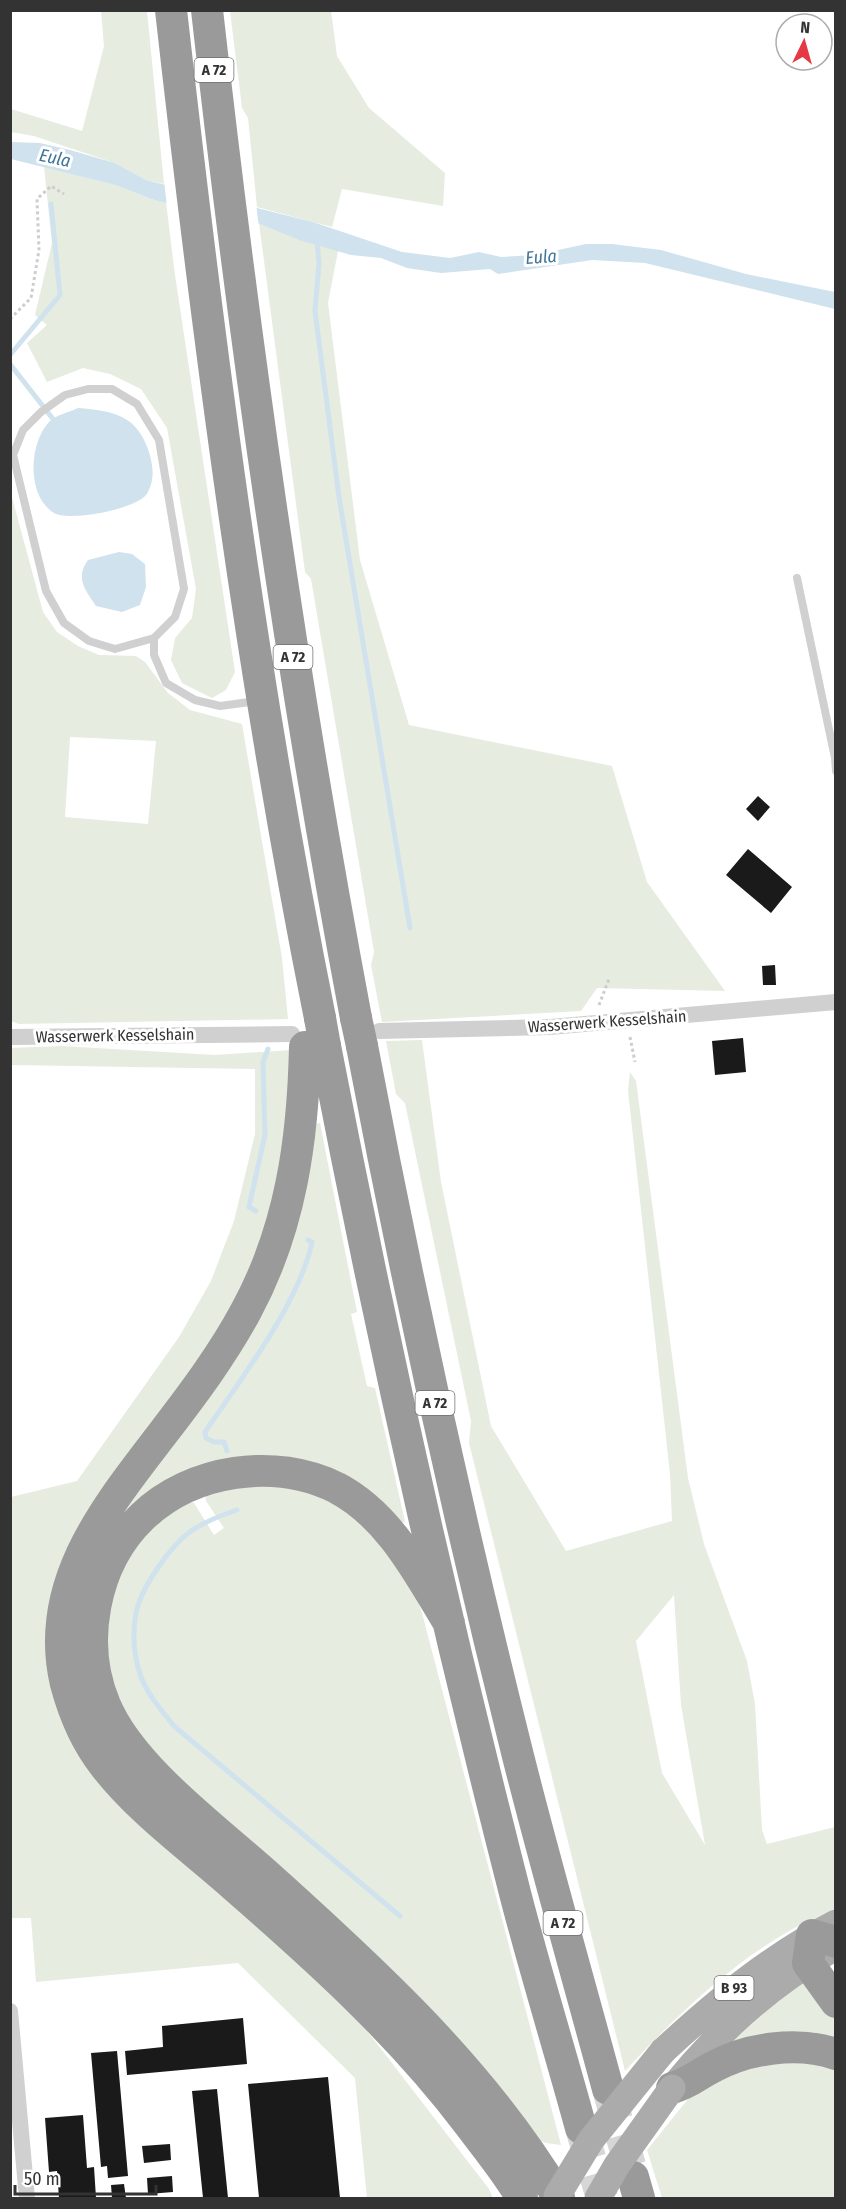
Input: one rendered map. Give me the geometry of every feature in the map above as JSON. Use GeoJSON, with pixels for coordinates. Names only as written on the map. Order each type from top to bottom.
{"type":"FeatureCollection","features":[{"type":"Feature","properties":{"kind":"highway","name":"A 72"},"geometry":{"type":"LineString","coordinates":[[171,10],[227,464],[263,700],[302,930],[309,1033],[359,1216],[450,1623],[517,1898],[581,2128]]}},
{"type":"Feature","properties":{"kind":"highway","name":"A 72"},"geometry":{"type":"LineString","coordinates":[[207,10],[240,294],[278,565],[323,840],[366,1032],[408,1281],[519,1758],[608,2088]]}},
{"type":"Feature","properties":{"kind":"highway"},"geometry":{"type":"LineString","coordinates":[[309,1033],[301,1140],[294,1180],[266,1271],[225,1347],[193,1394],[107,1506],[91,1533],[78,1559],[63,1609],[63,1670],[73,1712],[104,1766],[157,1818],[321,1961],[390,2028],[452,2102],[512,2181],[522,2199]]}},
{"type":"Feature","properties":{"kind":"highway"},"geometry":{"type":"LineString","coordinates":[[450,1623],[404,1549],[372,1513],[338,1489],[303,1475],[265,1470],[220,1475],[181,1489],[142,1517],[114,1552],[98,1591],[92,1633],[94,1674],[105,1707],[136,1755],[156,1777],[266,1874],[417,2014],[472,2078],[541,2169],[557,2198]]}},
{"type":"Feature","properties":{"kind":"highway"},"geometry":{"type":"LineString","coordinates":[[825,1942],[836,2002]]}},
{"type":"Feature","properties":{"kind":"highway"},"geometry":{"type":"LineString","coordinates":[[672,2088],[690,2083],[713,2067],[771,2049],[796,2048],[836,2054]]}},
{"type":"Feature","properties":{"kind":"main road","name":"B 93"},"geometry":{"type":"LineString","coordinates":[[557,2198],[591,2140],[644,2071],[712,2004],[825,1942]]}},
{"type":"Feature","properties":{"kind":"main road","name":"B 93"},"geometry":{"type":"LineString","coordinates":[[598,2199],[617,2165],[672,2088],[696,2059],[766,1992],[825,1942]]}},
{"type":"Feature","properties":{"kind":"street","name":"Wasserwerk Kesselshain"},"geometry":{"type":"LineString","coordinates":[[366,1032],[592,1024],[836,1002]]}},
{"type":"Feature","properties":{"kind":"street","name":"Wasserwerk Kesselshain"},"geometry":{"type":"LineString","coordinates":[[10,1037],[309,1033]]}},
{"type":"Feature","properties":{"kind":"street"},"geometry":{"type":"LineString","coordinates":[[10,2011],[27,2199]]}},
{"type":"Feature","properties":{"kind":"lane"},"geometry":{"type":"LineString","coordinates":[[154,638],[115,649],[89,641],[64,623],[46,591],[13,455],[23,430],[41,412],[65,395],[88,389],[112,388],[137,404],[159,440],[184,588],[175,617],[154,638],[154,655],[166,683],[195,700],[220,706],[263,700]]}},
{"type":"Feature","properties":{"kind":"lane"},"geometry":{"type":"LineString","coordinates":[[797,578],[836,771]]}},
{"type":"Feature","properties":{"kind":"path"},"geometry":{"type":"LineString","coordinates":[[10,319],[32,298],[39,250],[38,199],[51,186],[64,194]]}},
{"type":"Feature","properties":{"kind":"path"},"geometry":{"type":"LineString","coordinates":[[592,1024],[609,978]]}},
{"type":"Feature","properties":{"kind":"path"},"geometry":{"type":"LineString","coordinates":[[627,1020],[635,1062]]}},
{"type":"Feature","properties":{"kind":"shaded area"},"geometry":{"type":"Polygon","coordinates":[[[101,11],[147,11],[164,184],[146,180],[115,163],[34,136],[11,132],[11,109],[82,131],[104,46],[101,11]]]}},
{"type":"Feature","properties":{"kind":"shaded area"},"geometry":{"type":"Polygon","coordinates":[[[230,11],[331,11],[337,56],[369,108],[445,173],[443,206],[342,189],[332,227],[257,207],[248,118],[242,108],[230,11]]]}},
{"type":"Feature","properties":{"kind":"shaded area"},"geometry":{"type":"Polygon","coordinates":[[[44,167],[115,185],[154,200],[166,202],[235,672],[226,690],[212,698],[182,683],[171,660],[175,638],[192,618],[196,589],[167,428],[141,389],[110,374],[83,368],[47,382],[27,343],[47,325],[35,315],[52,243],[44,167]]]}},
{"type":"Feature","properties":{"kind":"shaded area"},"geometry":{"type":"Polygon","coordinates":[[[259,223],[338,251],[328,303],[360,560],[409,725],[612,766],[647,882],[725,991],[597,988],[581,1011],[382,1022],[371,965],[374,952],[311,579],[305,572],[259,223]]]}},
{"type":"Feature","properties":{"kind":"shaded area"},"geometry":{"type":"Polygon","coordinates":[[[10,490],[43,612],[57,632],[78,646],[99,655],[136,656],[145,662],[168,693],[190,710],[242,724],[282,958],[288,1019],[19,1024],[11,1021],[10,490]],[[70,737],[65,817],[148,824],[156,741],[70,737]]]}},
{"type":"Feature","properties":{"kind":"shaded area"},"geometry":{"type":"Polygon","coordinates":[[[422,1040],[441,1182],[491,1426],[566,1551],[672,1521],[670,1474],[628,1091],[630,1072],[636,1081],[688,1478],[704,1544],[747,1661],[755,1704],[762,1830],[767,1844],[835,1827],[835,1910],[795,1928],[766,1945],[723,1977],[682,2013],[625,2071],[469,1443],[471,1421],[405,1103],[396,1094],[386,1041],[422,1040]],[[674,1595],[636,1641],[662,1773],[705,1845],[681,1705],[674,1595]]]}},
{"type":"Feature","properties":{"kind":"shaded area"},"geometry":{"type":"Polygon","coordinates":[[[62,1046],[215,1055],[292,1050],[292,1071],[274,1210],[230,1319],[121,1469],[52,1687],[235,1905],[358,2019],[489,2189],[493,2198],[367,2198],[355,2078],[238,1963],[36,1982],[31,1918],[11,1918],[11,1497],[77,1481],[179,1337],[211,1281],[234,1221],[255,1134],[255,1069],[11,1065],[10,1048],[62,1046]]]}},
{"type":"Feature","properties":{"kind":"shaded area"},"geometry":{"type":"Polygon","coordinates":[[[320,1123],[357,1312],[351,1314],[367,1386],[375,1388],[405,1522],[395,1525],[341,1479],[190,1474],[83,1613],[150,1784],[142,1791],[104,1745],[71,1650],[92,1548],[214,1383],[311,1125],[320,1123]]]}},
{"type":"Feature","properties":{"kind":"shaded area"},"geometry":{"type":"Polygon","coordinates":[[[283,1481],[350,1505],[409,1576],[422,1613],[561,2145],[537,2139],[136,1739],[106,1675],[108,1594],[136,1539],[183,1500],[194,1503],[214,1535],[224,1528],[206,1501],[205,1491],[283,1481]]]}},
{"type":"Feature","properties":{"kind":"shaded area"},"geometry":{"type":"Polygon","coordinates":[[[802,1978],[835,2019],[835,2043],[726,2052],[742,2026],[802,1978]]]}},
{"type":"Feature","properties":{"kind":"shaded area"},"geometry":{"type":"Polygon","coordinates":[[[775,2059],[835,2065],[835,2198],[662,2198],[647,2150],[692,2094],[715,2076],[775,2059]]]}},
{"type":"Feature","properties":{"kind":"water","name":"Eula"},"geometry":{"type":"Polygon","coordinates":[[[10,142],[40,143],[70,150],[115,163],[146,180],[313,222],[402,252],[450,258],[479,252],[501,257],[535,255],[586,244],[612,244],[661,250],[746,274],[835,292],[835,309],[645,263],[592,260],[498,274],[490,269],[441,273],[407,268],[381,258],[351,255],[302,241],[260,224],[154,200],[115,185],[11,159],[10,142]]]}},
{"type":"Feature","properties":{"kind":"water"},"geometry":{"type":"Polygon","coordinates":[[[78,408],[113,413],[131,423],[138,430],[149,452],[153,472],[152,482],[143,498],[132,504],[104,512],[74,516],[54,513],[45,505],[35,482],[34,456],[37,443],[49,422],[78,408]]]}},
{"type":"Feature","properties":{"kind":"water"},"geometry":{"type":"Polygon","coordinates":[[[119,552],[132,554],[145,564],[146,587],[140,605],[122,612],[96,606],[85,589],[82,578],[84,566],[88,560],[119,552]]]}},
{"type":"Feature","properties":{"kind":"pier"},"geometry":{"type":"Polygon","coordinates":[[[164,181],[256,204],[259,227],[167,206],[164,181]]]}},
{"type":"Feature","properties":{"kind":"building"},"geometry":{"type":"Polygon","coordinates":[[[758,796],[770,807],[758,821],[746,809],[758,796]]]}},
{"type":"Feature","properties":{"kind":"building"},"geometry":{"type":"Polygon","coordinates":[[[748,849],[792,887],[771,913],[726,875],[748,849]]]}},
{"type":"Feature","properties":{"kind":"building"},"geometry":{"type":"Polygon","coordinates":[[[775,965],[776,985],[763,985],[762,966],[775,965]]]}},
{"type":"Feature","properties":{"kind":"building"},"geometry":{"type":"Polygon","coordinates":[[[743,1038],[746,1072],[715,1075],[712,1041],[743,1038]]]}},
{"type":"Feature","properties":{"kind":"building"},"geometry":{"type":"Polygon","coordinates":[[[243,2018],[247,2064],[127,2075],[125,2051],[163,2047],[162,2026],[243,2018]]]}},
{"type":"Feature","properties":{"kind":"building"},"geometry":{"type":"Polygon","coordinates":[[[117,2051],[128,2176],[108,2178],[107,2166],[101,2167],[91,2053],[117,2051]]]}},
{"type":"Feature","properties":{"kind":"building"},"geometry":{"type":"Polygon","coordinates":[[[328,2077],[340,2198],[259,2198],[248,2084],[328,2077]]]}},
{"type":"Feature","properties":{"kind":"building"},"geometry":{"type":"Polygon","coordinates":[[[217,2089],[228,2198],[203,2198],[192,2091],[217,2089]]]}},
{"type":"Feature","properties":{"kind":"building"},"geometry":{"type":"Polygon","coordinates":[[[83,2115],[87,2168],[94,2167],[96,2198],[59,2198],[57,2171],[49,2172],[45,2118],[83,2115]]]}},
{"type":"Feature","properties":{"kind":"building"},"geometry":{"type":"Polygon","coordinates":[[[170,2144],[171,2160],[144,2163],[142,2146],[170,2144]]]}},
{"type":"Feature","properties":{"kind":"building"},"geometry":{"type":"Polygon","coordinates":[[[172,2176],[173,2192],[148,2194],[147,2178],[172,2176]]]}},
{"type":"Feature","properties":{"kind":"building"},"geometry":{"type":"Polygon","coordinates":[[[124,2184],[126,2198],[112,2198],[111,2185],[124,2184]]]}},
{"type":"Feature","properties":{"kind":"waterway"},"geometry":{"type":"LineString","coordinates":[[10,355],[60,295],[51,204]]}},
{"type":"Feature","properties":{"kind":"waterway"},"geometry":{"type":"LineString","coordinates":[[317,241],[319,263],[315,311],[339,497],[410,928]]}},
{"type":"Feature","properties":{"kind":"waterway"},"geometry":{"type":"LineString","coordinates":[[10,364],[53,419]]}},
{"type":"Feature","properties":{"kind":"waterway"},"geometry":{"type":"LineString","coordinates":[[256,1211],[249,1207],[265,1135],[263,1062],[268,1049]]}},
{"type":"Feature","properties":{"kind":"waterway"},"geometry":{"type":"LineString","coordinates":[[227,1451],[224,1442],[214,1442],[206,1438],[205,1432],[282,1316],[305,1266],[312,1242],[308,1240]]}},
{"type":"Feature","properties":{"kind":"waterway"},"geometry":{"type":"LineString","coordinates":[[237,1510],[191,1531],[174,1547],[150,1580],[139,1603],[134,1629],[134,1645],[141,1677],[151,1696],[174,1726],[400,1916]]}},
{"type":"Feature","properties":{"kind":"tunnel"},"geometry":{"type":"LineString","coordinates":[[608,2089],[633,2176]]}},
{"type":"Feature","properties":{"kind":"tunnel"},"geometry":{"type":"LineString","coordinates":[[581,2128],[602,2198]]}}]}
